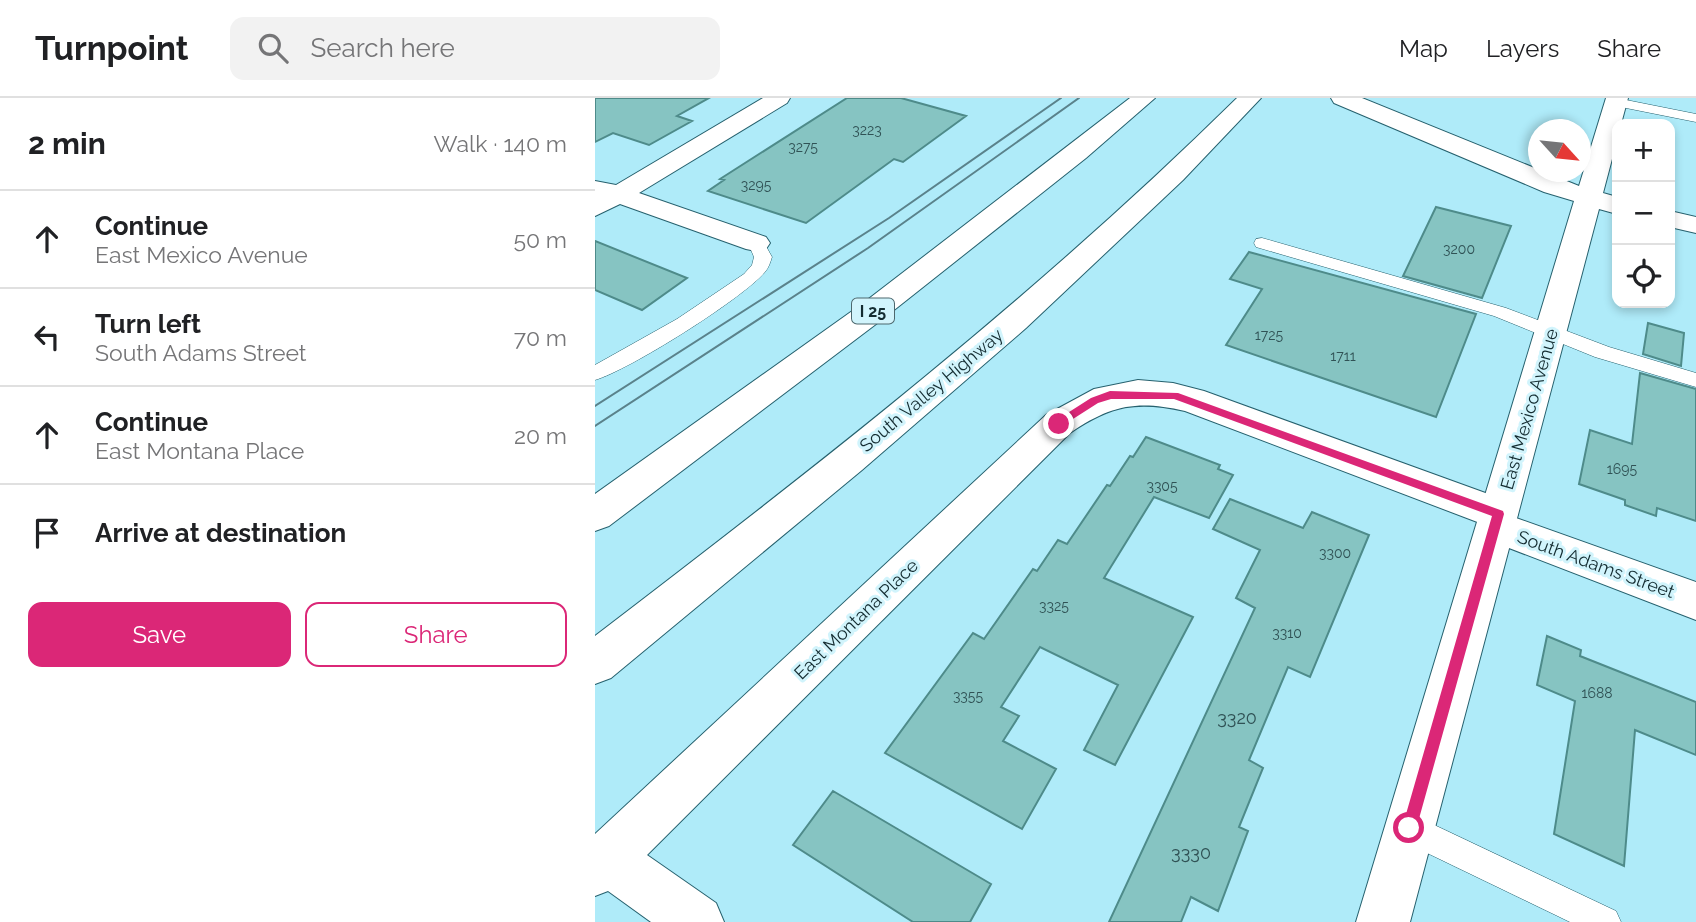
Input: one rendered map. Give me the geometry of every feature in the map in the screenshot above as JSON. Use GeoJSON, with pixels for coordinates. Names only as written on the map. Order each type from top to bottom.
{"type":"FeatureCollection","features":[{"type":"Feature","properties":{"kind":"main road","name":"I 25"},"geometry":{"type":"LineString","coordinates":[[595,515],[884,303],[1144,98]]}},
{"type":"Feature","properties":{"kind":"main road","name":"South Valley Highway"},"geometry":{"type":"LineString","coordinates":[[595,663],[825,478],[993,338],[1070,270],[1251,98]]}},
{"type":"Feature","properties":{"kind":"main road"},"geometry":{"type":"LineString","coordinates":[[1342,98],[1545,183],[1602,202]]}},
{"type":"Feature","properties":{"kind":"main road"},"geometry":{"type":"LineString","coordinates":[[602,196],[771,99]]}},
{"type":"Feature","properties":{"kind":"main road","name":"East Mexico Avenue"},"geometry":{"type":"LineString","coordinates":[[1383,922],[1551,332],[1602,202],[1616,100]]}},
{"type":"Feature","properties":{"kind":"main road"},"geometry":{"type":"LineString","coordinates":[[602,196],[756,243]]}},
{"type":"Feature","properties":{"kind":"main road"},"geometry":{"type":"LineString","coordinates":[[1675,220],[1696,225]]}},
{"type":"Feature","properties":{"kind":"main road","name":"South Adams Street"},"geometry":{"type":"LineString","coordinates":[[1131,393],[1192,400],[1696,601]]}},
{"type":"Feature","properties":{"kind":"main road","name":"East Montana Place"},"geometry":{"type":"LineString","coordinates":[[601,864],[1059,424],[1094,400],[1131,393]]}},
{"type":"Feature","properties":{"kind":"main road"},"geometry":{"type":"LineString","coordinates":[[595,683],[825,478]]}},
{"type":"Feature","properties":{"kind":"main road"},"geometry":{"type":"LineString","coordinates":[[601,864],[697,922]]}},
{"type":"Feature","properties":{"kind":"lane"},"geometry":{"type":"LineString","coordinates":[[1616,100],[1696,118]]}},
{"type":"Feature","properties":{"kind":"lane"},"geometry":{"type":"LineString","coordinates":[[595,373],[722,297],[746,279],[760,267],[763,257],[756,243]]}},
{"type":"Feature","properties":{"kind":"lane"},"geometry":{"type":"LineString","coordinates":[[1262,243],[1500,312],[1602,352],[1696,380]]}},
{"type":"Feature","properties":{"kind":"lane"},"geometry":{"type":"LineString","coordinates":[[1409,828],[1605,922]]}},
{"type":"Feature","properties":{"kind":"building"},"geometry":{"type":"Polygon","coordinates":[[[595,98],[709,98],[677,116],[692,121],[649,145],[613,133],[595,142],[595,98]]]}},
{"type":"Feature","properties":{"kind":"building"},"geometry":{"type":"Polygon","coordinates":[[[847,98],[901,98],[966,116],[903,162],[894,159],[806,223],[708,191],[724,180],[720,179],[847,98]]]}},
{"type":"Feature","properties":{"kind":"building"},"geometry":{"type":"Polygon","coordinates":[[[1436,207],[1511,226],[1482,298],[1403,276],[1436,207]]]}},
{"type":"Feature","properties":{"kind":"building"},"geometry":{"type":"Polygon","coordinates":[[[595,241],[687,278],[642,310],[595,290],[595,241]]]}},
{"type":"Feature","properties":{"kind":"building"},"geometry":{"type":"Polygon","coordinates":[[[1249,252],[1476,314],[1436,417],[1226,345],[1262,289],[1230,279],[1249,252]]]}},
{"type":"Feature","properties":{"kind":"building"},"geometry":{"type":"Polygon","coordinates":[[[1648,323],[1684,333],[1681,366],[1643,354],[1648,323]]]}},
{"type":"Feature","properties":{"kind":"building"},"geometry":{"type":"Polygon","coordinates":[[[1640,373],[1696,389],[1696,521],[1657,508],[1656,516],[1625,505],[1625,500],[1579,484],[1590,430],[1632,444],[1640,373]]]}},
{"type":"Feature","properties":{"kind":"building"},"geometry":{"type":"Polygon","coordinates":[[[1146,437],[1220,465],[1218,469],[1233,475],[1209,518],[1154,497],[1104,578],[1193,617],[1115,765],[1084,750],[1118,685],[1040,647],[1001,707],[1019,716],[1003,741],[1056,769],[1022,829],[885,753],[973,633],[984,639],[1033,569],[1037,571],[1058,540],[1067,544],[1107,485],[1110,486],[1146,437]]]}},
{"type":"Feature","properties":{"kind":"building"},"geometry":{"type":"Polygon","coordinates":[[[1230,499],[1303,528],[1312,512],[1369,535],[1310,677],[1288,667],[1249,760],[1263,768],[1239,827],[1248,831],[1218,911],[1191,897],[1181,922],[1109,922],[1255,608],[1236,598],[1260,550],[1213,529],[1230,499]]]}},
{"type":"Feature","properties":{"kind":"building"},"geometry":{"type":"Polygon","coordinates":[[[1547,636],[1581,650],[1580,656],[1696,702],[1696,755],[1635,730],[1624,866],[1554,834],[1575,701],[1537,685],[1547,636]]]}},
{"type":"Feature","properties":{"kind":"building"},"geometry":{"type":"Polygon","coordinates":[[[833,791],[991,884],[970,922],[913,922],[793,845],[833,791]]]}},
{"type":"Feature","properties":{"kind":"tram line"},"geometry":{"type":"LineString","coordinates":[[595,406],[889,218],[1061,98]]}},
{"type":"Feature","properties":{"kind":"tram line"},"geometry":{"type":"LineString","coordinates":[[595,426],[868,248],[1079,98]]}},
{"type":"Feature","properties":{"kind":"route"},"geometry":{"type":"LineString","coordinates":[[1059,424],[1094,400],[1110,395],[1131,393],[1175,396],[1499,514],[1409,828]]}}]}
